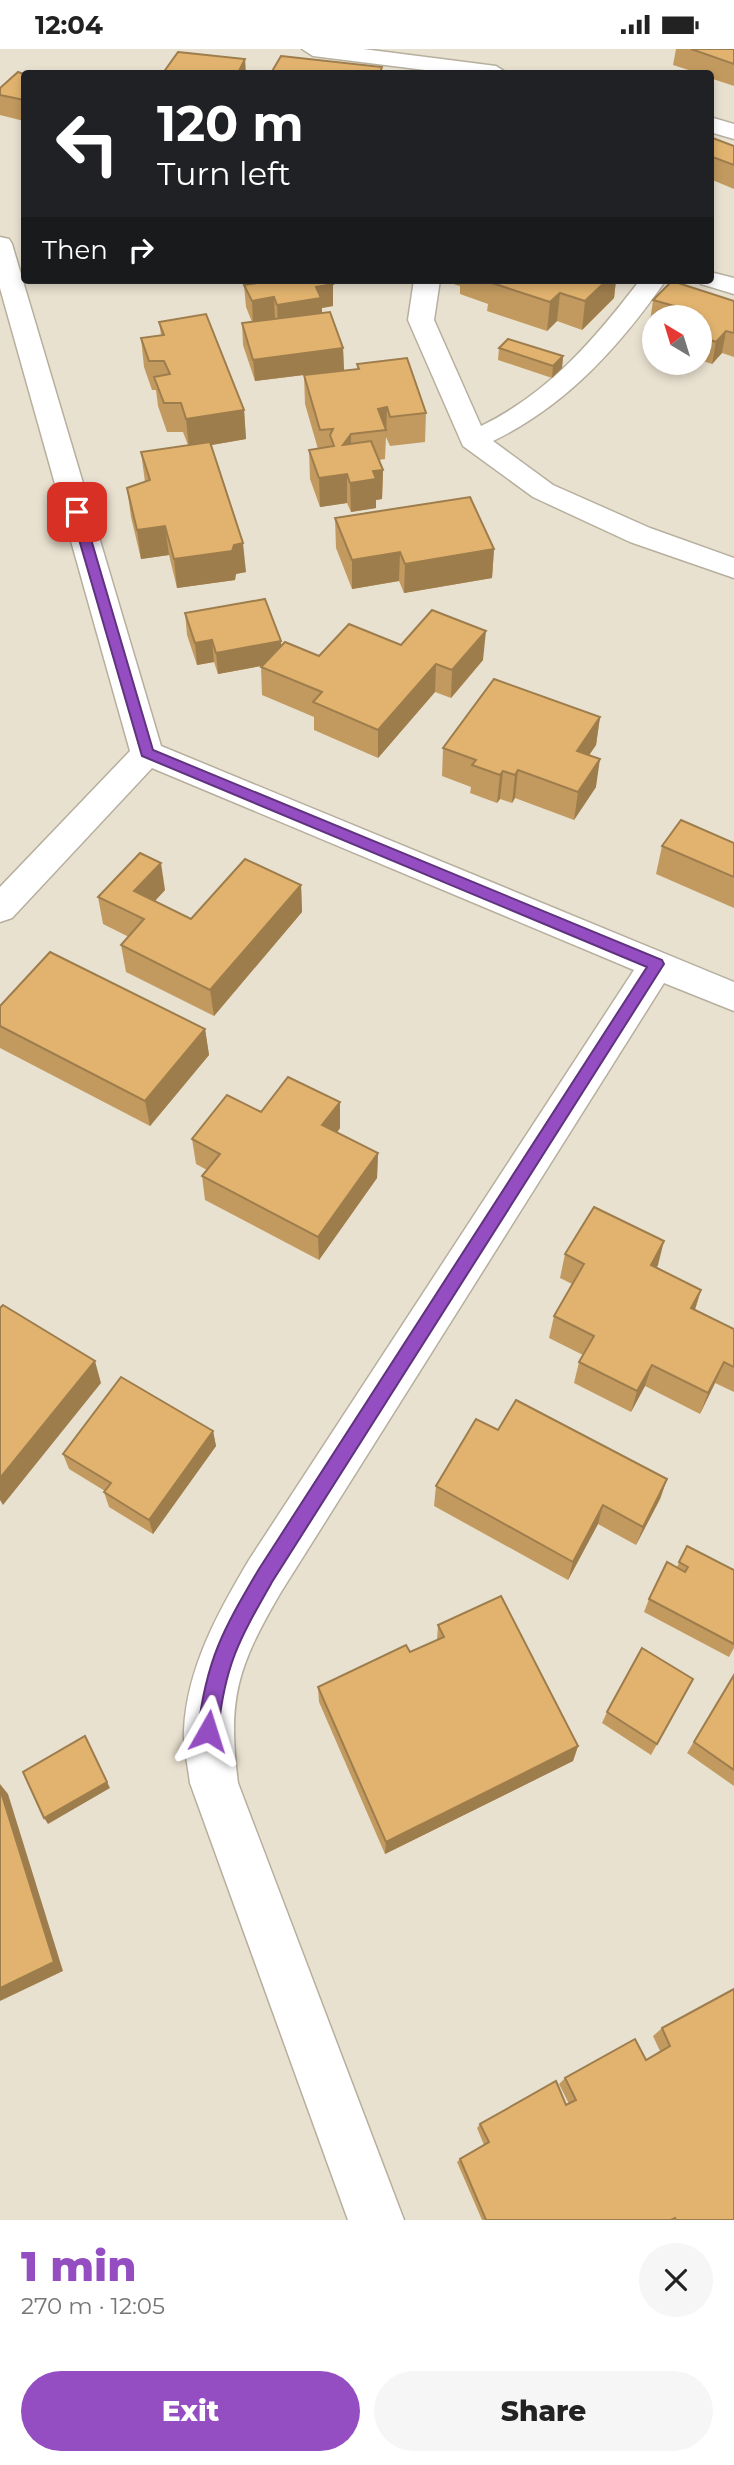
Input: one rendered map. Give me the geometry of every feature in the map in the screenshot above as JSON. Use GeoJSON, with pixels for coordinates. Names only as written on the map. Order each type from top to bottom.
{"type":"FeatureCollection","features":[{"type":"Feature","properties":{"kind":"lane"},"geometry":{"type":"LineString","coordinates":[[313,49],[473,70]]}},
{"type":"Feature","properties":{"kind":"lane"},"geometry":{"type":"LineString","coordinates":[[0,244],[147,753]]}},
{"type":"Feature","properties":{"kind":"lane"},"geometry":{"type":"LineString","coordinates":[[714,280],[734,286]]}},
{"type":"Feature","properties":{"kind":"lane"},"geometry":{"type":"LineString","coordinates":[[426,284],[421,320],[473,440],[543,491],[640,535],[734,568]]}},
{"type":"Feature","properties":{"kind":"lane"},"geometry":{"type":"LineString","coordinates":[[473,440],[527,414],[569,383],[610,338],[650,284]]}},
{"type":"Feature","properties":{"kind":"lane"},"geometry":{"type":"LineString","coordinates":[[0,909],[147,753]]}},
{"type":"Feature","properties":{"kind":"lane"},"geometry":{"type":"LineString","coordinates":[[147,753],[734,997]]}},
{"type":"Feature","properties":{"kind":"lane"},"geometry":{"type":"LineString","coordinates":[[376,2220],[214,1783],[208,1731],[213,1685],[229,1638],[265,1576],[657,964]]}},
{"type":"Feature","properties":{"kind":"building"},"geometry":{"type":"Polygon","coordinates":[[[691,49],[734,49],[734,64],[691,49]]]}},
{"type":"Feature","properties":{"kind":"building"},"geometry":{"type":"Polygon","coordinates":[[[178,52],[245,59],[240,70],[165,70],[178,52]]]}},
{"type":"Feature","properties":{"kind":"building"},"geometry":{"type":"Polygon","coordinates":[[[281,56],[382,67],[381,70],[273,70],[281,56]]]}},
{"type":"Feature","properties":{"kind":"building"},"geometry":{"type":"Polygon","coordinates":[[[18,72],[21,73],[21,99],[0,95],[0,88],[18,72]]]}},
{"type":"Feature","properties":{"kind":"building"},"geometry":{"type":"Polygon","coordinates":[[[714,138],[734,146],[734,165],[714,158],[714,138]]]}},
{"type":"Feature","properties":{"kind":"building"},"geometry":{"type":"Polygon","coordinates":[[[333,284],[316,287],[321,298],[277,305],[274,297],[252,301],[244,285],[333,284]]]}},
{"type":"Feature","properties":{"kind":"building"},"geometry":{"type":"Polygon","coordinates":[[[495,284],[603,284],[585,301],[560,293],[550,302],[495,284]]]}},
{"type":"Feature","properties":{"kind":"building"},"geometry":{"type":"Polygon","coordinates":[[[669,284],[681,284],[734,301],[734,333],[726,331],[716,342],[712,340],[712,305],[671,305],[653,300],[669,284]]]}},
{"type":"Feature","properties":{"kind":"building"},"geometry":{"type":"Polygon","coordinates":[[[330,312],[343,348],[253,360],[242,323],[330,312]]]}},
{"type":"Feature","properties":{"kind":"building"},"geometry":{"type":"Polygon","coordinates":[[[206,314],[244,410],[186,419],[181,403],[164,403],[154,377],[170,374],[164,361],[149,361],[141,338],[164,335],[159,322],[206,314]]]}},
{"type":"Feature","properties":{"kind":"building"},"geometry":{"type":"Polygon","coordinates":[[[508,339],[563,356],[553,366],[499,348],[508,339]]]}},
{"type":"Feature","properties":{"kind":"building"},"geometry":{"type":"Polygon","coordinates":[[[407,358],[426,413],[390,417],[387,407],[378,409],[386,430],[351,434],[343,445],[371,441],[383,470],[373,471],[376,479],[350,483],[347,474],[319,478],[309,450],[334,446],[330,435],[333,429],[320,430],[304,375],[359,369],[357,364],[407,358]]]}},
{"type":"Feature","properties":{"kind":"building"},"geometry":{"type":"Polygon","coordinates":[[[210,442],[243,543],[234,545],[232,551],[174,559],[165,526],[137,530],[127,488],[150,480],[141,452],[210,442]]]}},
{"type":"Feature","properties":{"kind":"building"},"geometry":{"type":"Polygon","coordinates":[[[470,497],[494,549],[405,564],[400,552],[352,560],[335,518],[470,497]]]}},
{"type":"Feature","properties":{"kind":"building"},"geometry":{"type":"Polygon","coordinates":[[[265,599],[281,641],[216,653],[212,640],[195,643],[185,613],[265,599]]]}},
{"type":"Feature","properties":{"kind":"building"},"geometry":{"type":"Polygon","coordinates":[[[432,610],[486,631],[452,670],[436,664],[378,730],[313,702],[322,692],[261,667],[285,642],[319,656],[349,624],[401,645],[432,610]]]}},
{"type":"Feature","properties":{"kind":"building"},"geometry":{"type":"Polygon","coordinates":[[[494,679],[600,717],[577,751],[600,759],[578,792],[518,770],[515,775],[503,771],[500,775],[472,765],[476,760],[443,748],[494,679]]]}},
{"type":"Feature","properties":{"kind":"building"},"geometry":{"type":"Polygon","coordinates":[[[681,820],[734,843],[734,877],[662,846],[681,820]]]}},
{"type":"Feature","properties":{"kind":"building"},"geometry":{"type":"Polygon","coordinates":[[[140,853],[161,863],[134,891],[191,919],[245,859],[301,885],[210,990],[121,945],[144,919],[98,897],[140,853]]]}},
{"type":"Feature","properties":{"kind":"building"},"geometry":{"type":"Polygon","coordinates":[[[50,952],[205,1029],[145,1101],[0,1026],[0,1006],[50,952]]]}},
{"type":"Feature","properties":{"kind":"building"},"geometry":{"type":"Polygon","coordinates":[[[288,1077],[340,1102],[322,1125],[378,1153],[318,1237],[202,1176],[220,1154],[192,1139],[227,1095],[261,1112],[288,1077]]]}},
{"type":"Feature","properties":{"kind":"building"},"geometry":{"type":"Polygon","coordinates":[[[594,1207],[664,1241],[651,1265],[701,1290],[691,1308],[734,1329],[734,1367],[724,1362],[708,1393],[652,1365],[637,1391],[579,1362],[594,1336],[554,1316],[584,1264],[565,1254],[594,1207]]]}},
{"type":"Feature","properties":{"kind":"building"},"geometry":{"type":"Polygon","coordinates":[[[3,1305],[95,1361],[0,1478],[0,1308],[3,1305]]]}},
{"type":"Feature","properties":{"kind":"building"},"geometry":{"type":"Polygon","coordinates":[[[121,1377],[213,1431],[149,1520],[104,1492],[111,1483],[63,1454],[121,1377]]]}},
{"type":"Feature","properties":{"kind":"building"},"geometry":{"type":"Polygon","coordinates":[[[516,1400],[667,1479],[643,1527],[603,1505],[573,1562],[436,1486],[476,1419],[498,1430],[516,1400]]]}},
{"type":"Feature","properties":{"kind":"building"},"geometry":{"type":"Polygon","coordinates":[[[687,1546],[734,1570],[734,1644],[649,1599],[667,1562],[685,1572],[688,1567],[679,1562],[687,1546]]]}},
{"type":"Feature","properties":{"kind":"building"},"geometry":{"type":"Polygon","coordinates":[[[501,1596],[578,1746],[386,1842],[318,1687],[406,1645],[410,1652],[444,1637],[438,1625],[501,1596]]]}},
{"type":"Feature","properties":{"kind":"building"},"geometry":{"type":"Polygon","coordinates":[[[642,1648],[693,1679],[657,1744],[607,1712],[642,1648]]]}},
{"type":"Feature","properties":{"kind":"building"},"geometry":{"type":"Polygon","coordinates":[[[734,1675],[734,1770],[694,1742],[734,1675]]]}},
{"type":"Feature","properties":{"kind":"building"},"geometry":{"type":"Polygon","coordinates":[[[85,1736],[107,1782],[44,1818],[23,1772],[85,1736]]]}},
{"type":"Feature","properties":{"kind":"building"},"geometry":{"type":"Polygon","coordinates":[[[0,1789],[54,1962],[0,1988],[0,1789]]]}},
{"type":"Feature","properties":{"kind":"building"},"geometry":{"type":"Polygon","coordinates":[[[734,1989],[734,2220],[486,2220],[460,2159],[489,2142],[480,2124],[556,2081],[566,2105],[576,2100],[565,2078],[635,2039],[646,2060],[670,2046],[662,2028],[734,1989]]]}},
{"type":"Feature","properties":{"kind":"route"},"geometry":{"type":"LineString","coordinates":[[77,512],[147,753],[657,964],[265,1576],[229,1638],[213,1685],[208,1731]]}}]}
